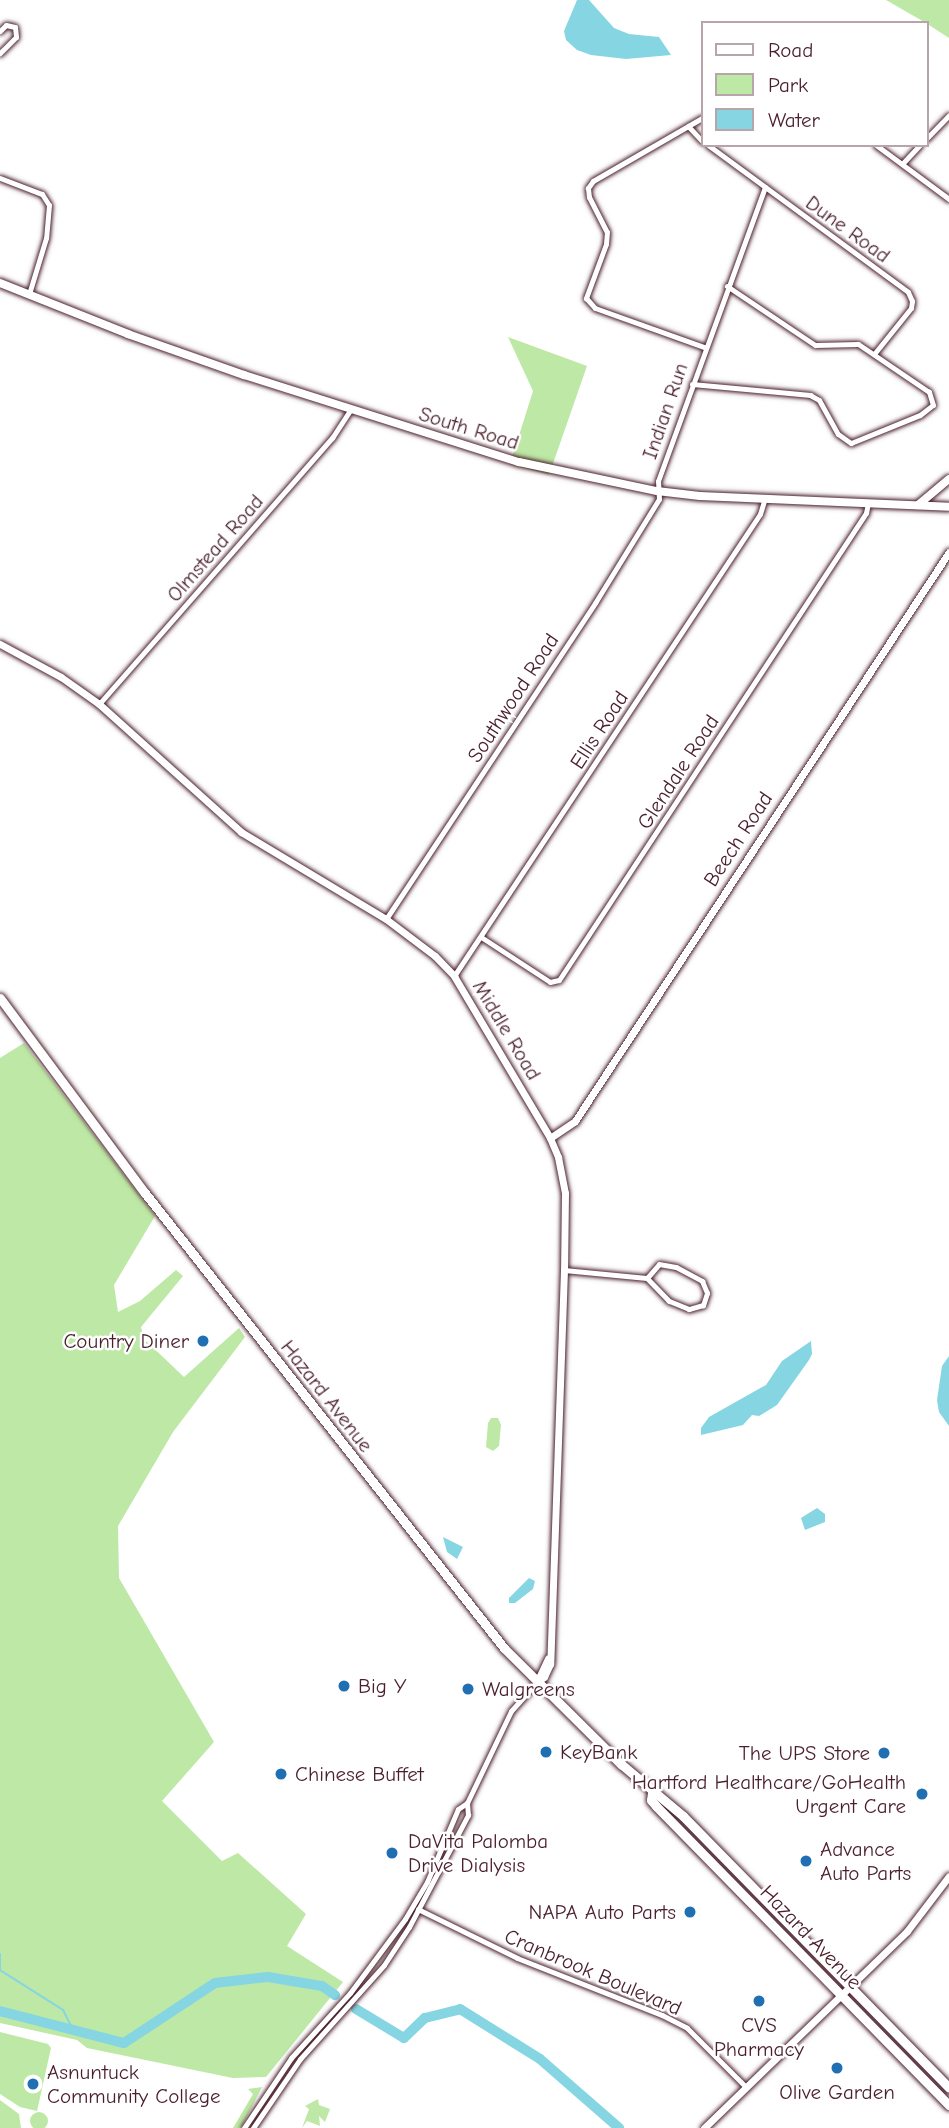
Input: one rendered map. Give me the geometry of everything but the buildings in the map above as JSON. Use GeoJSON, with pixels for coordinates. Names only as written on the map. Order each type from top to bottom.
{"type":"FeatureCollection","features":[{"type":"Feature","properties":{"kind":"main road","name":"South Road"},"geometry":{"type":"LineString","coordinates":[[0,283],[128,334],[519,462],[657,491],[949,507]]}},
{"type":"Feature","properties":{"kind":"main road"},"geometry":{"type":"LineString","coordinates":[[918,505],[949,479]]}},
{"type":"Feature","properties":{"kind":"main road","name":"Hazard Avenue"},"geometry":{"type":"LineString","coordinates":[[0,998],[145,1193],[482,1622],[537,1682],[652,1794],[661,1796],[729,1862],[949,2088]]}},
{"type":"Feature","properties":{"kind":"main road","name":"Hazard Avenue"},"geometry":{"type":"LineString","coordinates":[[652,1794],[653,1803],[949,2105]]}},
{"type":"Feature","properties":{"kind":"main road"},"geometry":{"type":"LineString","coordinates":[[703,1853],[729,1862]]}},
{"type":"Feature","properties":{"kind":"street"},"geometry":{"type":"LineString","coordinates":[[0,31],[6,25],[15,27],[16,37],[0,53]]}},
{"type":"Feature","properties":{"kind":"street"},"geometry":{"type":"LineString","coordinates":[[928,137],[949,115]]}},
{"type":"Feature","properties":{"kind":"street","name":"Indian Run"},"geometry":{"type":"LineString","coordinates":[[657,491],[658,481],[704,347],[595,308],[586,298],[606,244],[607,232],[589,197],[588,188],[593,181],[701,119]]}},
{"type":"Feature","properties":{"kind":"street"},"geometry":{"type":"LineString","coordinates":[[688,126],[701,140]]}},
{"type":"Feature","properties":{"kind":"street","name":"Dune Road"},"geometry":{"type":"LineString","coordinates":[[711,147],[908,292],[912,301],[911,308],[874,354]]}},
{"type":"Feature","properties":{"kind":"street"},"geometry":{"type":"LineString","coordinates":[[879,147],[949,199]]}},
{"type":"Feature","properties":{"kind":"street"},"geometry":{"type":"LineString","coordinates":[[902,164],[918,147]]}},
{"type":"Feature","properties":{"kind":"street"},"geometry":{"type":"LineString","coordinates":[[0,178],[43,194],[49,205],[46,238],[29,294]]}},
{"type":"Feature","properties":{"kind":"street"},"geometry":{"type":"LineString","coordinates":[[704,347],[765,187]]}},
{"type":"Feature","properties":{"kind":"street"},"geometry":{"type":"LineString","coordinates":[[692,384],[810,395],[825,407],[844,440],[859,441],[928,411],[933,405],[929,392],[858,344],[816,345],[727,286]]}},
{"type":"Feature","properties":{"kind":"street","name":"Olmstead Road"},"geometry":{"type":"LineString","coordinates":[[99,704],[332,438],[351,409]]}},
{"type":"Feature","properties":{"kind":"street","name":"Southwood Road"},"geometry":{"type":"LineString","coordinates":[[386,919],[624,558],[659,499],[657,491]]}},
{"type":"Feature","properties":{"kind":"street","name":"Ellis Road"},"geometry":{"type":"LineString","coordinates":[[454,976],[760,514],[765,498]]}},
{"type":"Feature","properties":{"kind":"street","name":"Glendale Road"},"geometry":{"type":"LineString","coordinates":[[481,937],[550,982],[559,980],[774,656],[866,513],[868,503]]}},
{"type":"Feature","properties":{"kind":"street","name":"Beech Road"},"geometry":{"type":"LineString","coordinates":[[550,1138],[575,1121],[949,552]]}},
{"type":"Feature","properties":{"kind":"street","name":"Middle Road"},"geometry":{"type":"LineString","coordinates":[[0,644],[61,677],[99,704],[241,832],[386,919],[435,956],[454,976],[550,1138],[558,1157],[565,1193],[564,1270],[548,1658],[537,1682]]}},
{"type":"Feature","properties":{"kind":"street"},"geometry":{"type":"LineString","coordinates":[[564,1270],[648,1278],[679,1306],[696,1309],[707,1299],[702,1281],[676,1267],[659,1265],[648,1278]]}},
{"type":"Feature","properties":{"kind":"street"},"geometry":{"type":"LineString","coordinates":[[244,2128],[273,2082],[312,2032],[364,1976],[412,1906],[427,1882],[458,1809],[467,1803],[513,1708],[537,1682]]}},
{"type":"Feature","properties":{"kind":"street"},"geometry":{"type":"LineString","coordinates":[[253,2128],[280,2086],[369,1981],[420,1910],[468,1815],[467,1803]]}},
{"type":"Feature","properties":{"kind":"street"},"geometry":{"type":"LineString","coordinates":[[704,2128],[916,1921],[949,1877]]}},
{"type":"Feature","properties":{"kind":"street","name":"Cranbrook Boulevard"},"geometry":{"type":"LineString","coordinates":[[412,1906],[517,1958],[675,2022],[712,2050],[746,2087]]}},
{"type":"Feature","properties":{"kind":"street"},"geometry":{"type":"LineString","coordinates":[[364,1976],[369,1981]]}},
{"type":"Feature","properties":{"kind":"street"},"geometry":{"type":"LineString","coordinates":[[273,2082],[280,2086]]}},
{"type":"Feature","properties":{"kind":"green space"},"geometry":{"type":"Polygon","coordinates":[[[886,0],[949,0],[949,38],[928,24],[928,21],[923,21],[886,0]]]}},
{"type":"Feature","properties":{"kind":"green space"},"geometry":{"type":"Polygon","coordinates":[[[508,337],[587,366],[549,475],[510,464],[533,391],[508,337]]]}},
{"type":"Feature","properties":{"kind":"green space"},"geometry":{"type":"Polygon","coordinates":[[[24,1043],[155,1216],[114,1285],[118,1312],[140,1301],[176,1270],[183,1276],[141,1327],[144,1339],[184,1377],[239,1328],[245,1337],[173,1432],[118,1526],[119,1578],[214,1742],[162,1801],[222,1861],[238,1853],[306,1914],[287,1946],[343,1982],[266,2077],[233,2078],[87,2048],[77,2040],[0,2023],[0,1058],[24,1043]]]}},
{"type":"Feature","properties":{"kind":"green space"},"geometry":{"type":"Polygon","coordinates":[[[491,1418],[498,1418],[501,1425],[499,1446],[493,1451],[486,1447],[488,1423],[491,1418]]]}},
{"type":"Feature","properties":{"kind":"green space"},"geometry":{"type":"Polygon","coordinates":[[[0,2032],[48,2044],[51,2048],[37,2111],[20,2107],[0,2094],[0,2032]]]}},
{"type":"Feature","properties":{"kind":"green space"},"geometry":{"type":"Polygon","coordinates":[[[262,2087],[241,2128],[233,2128],[253,2094],[248,2089],[262,2087]]]}},
{"type":"Feature","properties":{"kind":"green space"},"geometry":{"type":"Polygon","coordinates":[[[318,2099],[319,2105],[330,2109],[325,2122],[319,2116],[320,2126],[307,2121],[302,2128],[309,2109],[305,2106],[318,2099]]]}},
{"type":"Feature","properties":{"kind":"green space"},"geometry":{"type":"Polygon","coordinates":[[[0,2100],[19,2114],[21,2128],[0,2128],[0,2100]]]}},
{"type":"Feature","properties":{"kind":"green space"},"geometry":{"type":"Polygon","coordinates":[[[39,2112],[47,2118],[47,2124],[42,2129],[33,2127],[30,2121],[33,2115],[39,2112]]]}},
{"type":"Feature","properties":{"kind":"water"},"geometry":{"type":"Polygon","coordinates":[[[577,0],[589,0],[614,28],[629,34],[659,37],[671,55],[626,59],[591,55],[577,50],[566,40],[564,31],[577,0]]]}},
{"type":"Feature","properties":{"kind":"water"},"geometry":{"type":"Polygon","coordinates":[[[811,1341],[812,1354],[809,1360],[777,1405],[759,1416],[752,1415],[743,1425],[701,1435],[701,1428],[709,1417],[766,1385],[782,1361],[811,1341]]]}},
{"type":"Feature","properties":{"kind":"water"},"geometry":{"type":"Polygon","coordinates":[[[949,1356],[949,1426],[939,1412],[937,1400],[942,1366],[949,1356]]]}},
{"type":"Feature","properties":{"kind":"water"},"geometry":{"type":"Polygon","coordinates":[[[817,1508],[825,1514],[825,1522],[805,1530],[801,1518],[817,1508]]]}},
{"type":"Feature","properties":{"kind":"water"},"geometry":{"type":"Polygon","coordinates":[[[443,1537],[463,1547],[457,1559],[447,1552],[443,1537]]]}},
{"type":"Feature","properties":{"kind":"water"},"geometry":{"type":"Polygon","coordinates":[[[529,1578],[535,1581],[533,1589],[515,1603],[509,1603],[509,1598],[529,1578]]]}},
{"type":"Feature","properties":{"kind":"waterway"},"geometry":{"type":"LineString","coordinates":[[0,1954],[0,1970],[63,2010],[73,2030]]}},
{"type":"Feature","properties":{"kind":"waterway"},"geometry":{"type":"LineString","coordinates":[[0,2011],[124,2043],[215,1983],[268,1977],[322,1986],[335,1995]]}},
{"type":"Feature","properties":{"kind":"waterway"},"geometry":{"type":"LineString","coordinates":[[356,2009],[404,2038],[425,2018],[460,2009],[540,2059],[619,2128]]}},
{"type":"Feature","properties":{"kind":"place","name":"Country Diner"},"geometry":{"type":"Point","coordinates":[203,1341]}},
{"type":"Feature","properties":{"kind":"place","name":"Big Y"},"geometry":{"type":"Point","coordinates":[344,1686]}},
{"type":"Feature","properties":{"kind":"place","name":"Walgreens"},"geometry":{"type":"Point","coordinates":[468,1689]}},
{"type":"Feature","properties":{"kind":"place","name":"KeyBank"},"geometry":{"type":"Point","coordinates":[546,1752]}},
{"type":"Feature","properties":{"kind":"place","name":"The UPS Store"},"geometry":{"type":"Point","coordinates":[884,1753]}},
{"type":"Feature","properties":{"kind":"place","name":"Chinese Buffet"},"geometry":{"type":"Point","coordinates":[281,1774]}},
{"type":"Feature","properties":{"kind":"place","name":"Hartford Healthcare/GoHealth Urgent Care"},"geometry":{"type":"Point","coordinates":[922,1794]}},
{"type":"Feature","properties":{"kind":"place","name":"DaVita Palomba Drive Dialysis"},"geometry":{"type":"Point","coordinates":[392,1853]}},
{"type":"Feature","properties":{"kind":"place","name":"Advance Auto Parts"},"geometry":{"type":"Point","coordinates":[806,1861]}},
{"type":"Feature","properties":{"kind":"place","name":"NAPA Auto Parts"},"geometry":{"type":"Point","coordinates":[690,1912]}},
{"type":"Feature","properties":{"kind":"place","name":"CVS Pharmacy"},"geometry":{"type":"Point","coordinates":[759,2001]}},
{"type":"Feature","properties":{"kind":"place","name":"Olive Garden"},"geometry":{"type":"Point","coordinates":[837,2068]}},
{"type":"Feature","properties":{"kind":"place","name":"Asnuntuck Community College"},"geometry":{"type":"Point","coordinates":[33,2084]}}]}
